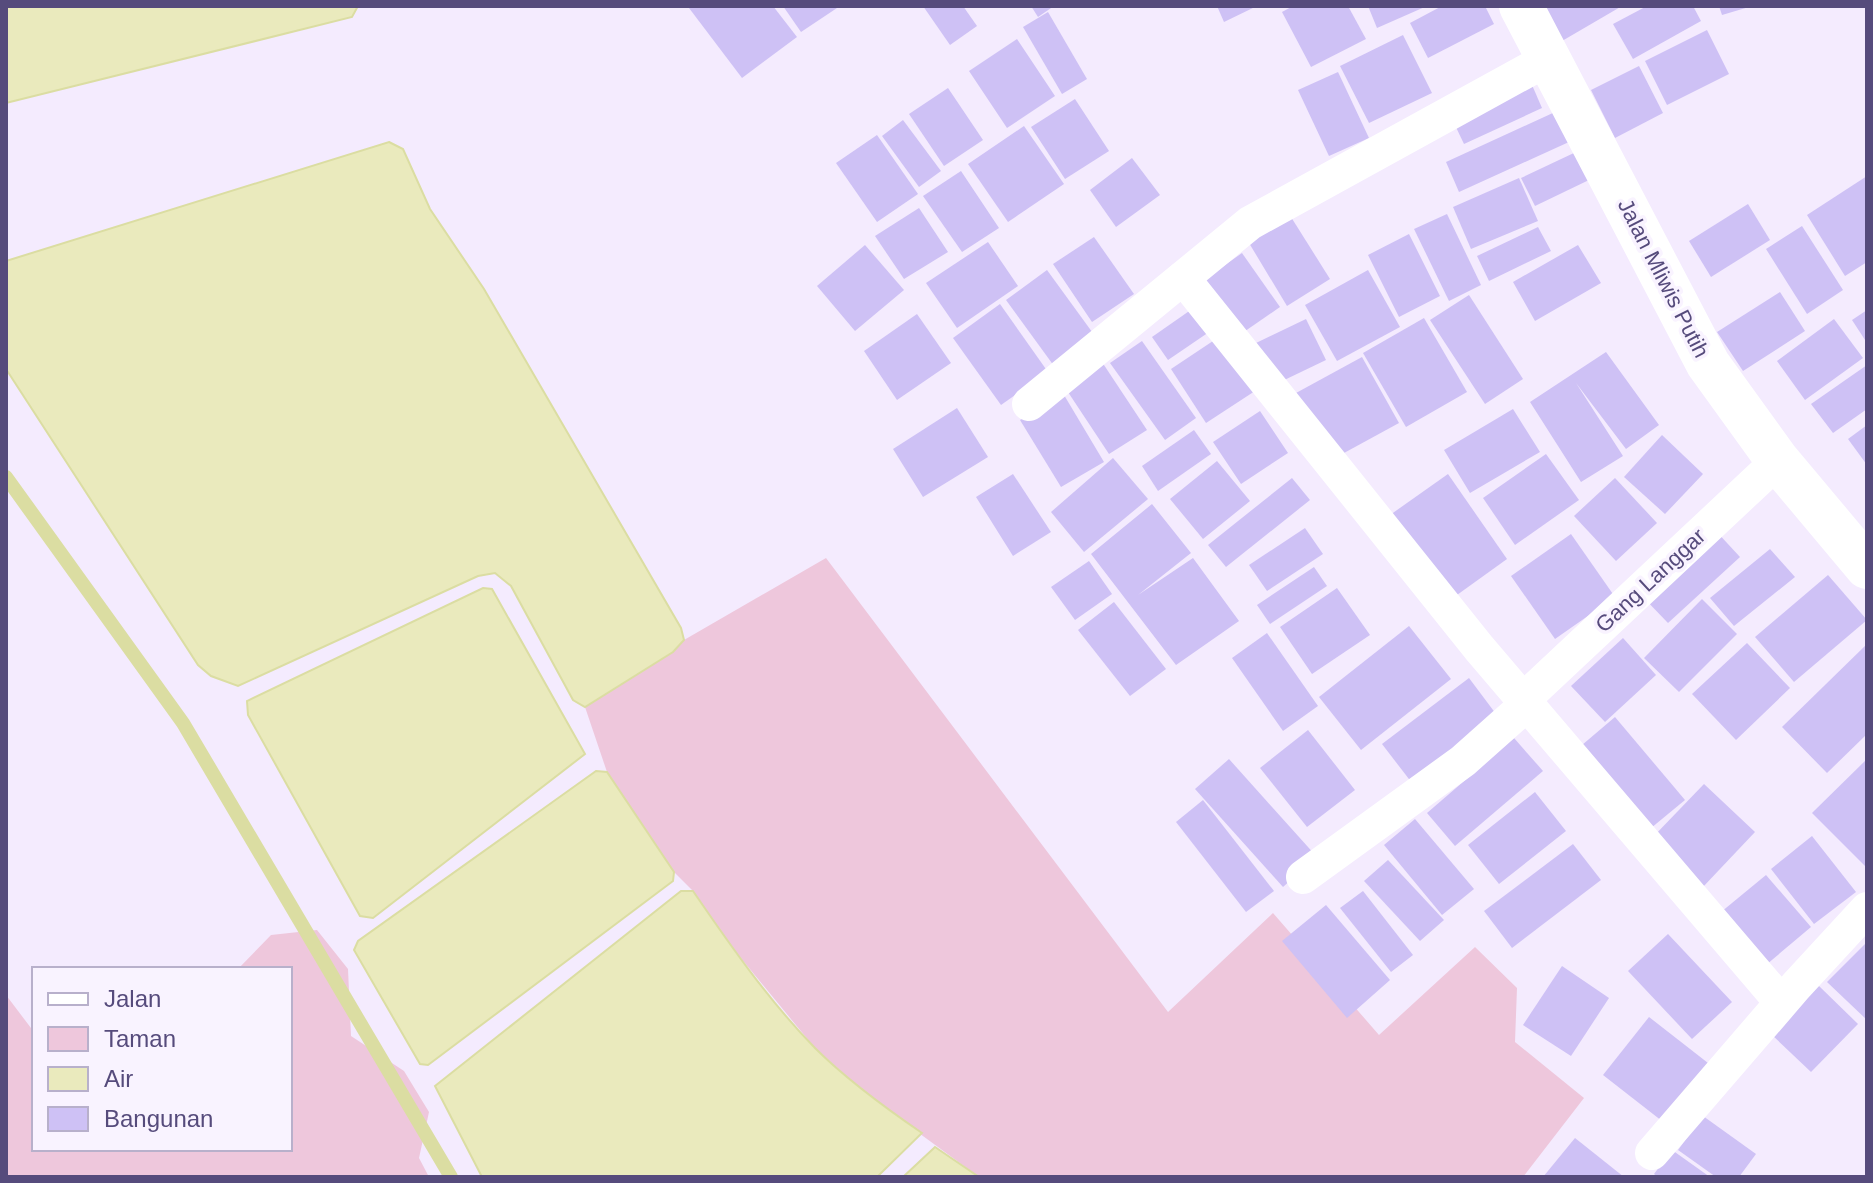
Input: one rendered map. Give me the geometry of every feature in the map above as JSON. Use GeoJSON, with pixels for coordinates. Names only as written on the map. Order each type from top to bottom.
{"type":"FeatureCollection","features":[{"type":"Feature","properties":{"kind":"street","name":"Jalan Mliwis Putih"},"geometry":{"type":"LineString","coordinates":[[1521,6],[1610,170],[1684,324],[1708,364],[1778,461],[1867,567]]}},
{"type":"Feature","properties":{"kind":"street"},"geometry":{"type":"LineString","coordinates":[[1029,404],[1250,223],[1550,58]]}},
{"type":"Feature","properties":{"kind":"street"},"geometry":{"type":"LineString","coordinates":[[1183,278],[1525,702],[1781,1002]]}},
{"type":"Feature","properties":{"kind":"street","name":"Gang Langgar"},"geometry":{"type":"LineString","coordinates":[[1303,877],[1463,761],[1778,461]]}},
{"type":"Feature","properties":{"kind":"street"},"geometry":{"type":"LineString","coordinates":[[1652,1153],[1781,1002],[1867,909]]}},
{"type":"Feature","properties":{"kind":"green space"},"geometry":{"type":"Polygon","coordinates":[[[826,558],[1168,1012],[1273,913],[1379,1035],[1475,947],[1517,988],[1515,1042],[1584,1098],[1523,1177],[979,1177],[871,1098],[814,1047],[735,951],[693,891],[674,872],[607,772],[585,707],[673,652],[684,640],[826,558]]]}},
{"type":"Feature","properties":{"kind":"green space"},"geometry":{"type":"Polygon","coordinates":[[[317,930],[348,969],[351,1036],[404,1071],[429,1112],[419,1158],[429,1177],[6,1177],[6,995],[32,1029],[32,1151],[292,1151],[292,967],[240,967],[271,935],[317,930]]]}},
{"type":"Feature","properties":{"kind":"water"},"geometry":{"type":"Polygon","coordinates":[[[6,6],[358,6],[352,17],[6,103],[6,6]]]}},
{"type":"Feature","properties":{"kind":"water"},"geometry":{"type":"Polygon","coordinates":[[[389,142],[403,149],[430,209],[484,289],[681,628],[684,640],[673,652],[585,707],[573,700],[511,586],[495,573],[478,576],[238,686],[211,676],[198,665],[6,369],[6,261],[389,142]]]}},
{"type":"Feature","properties":{"kind":"water"},"geometry":{"type":"Polygon","coordinates":[[[483,588],[492,589],[585,754],[373,918],[360,916],[248,715],[247,701],[483,588]]]}},
{"type":"Feature","properties":{"kind":"water"},"geometry":{"type":"Polygon","coordinates":[[[596,771],[607,772],[674,872],[673,881],[428,1065],[420,1064],[354,950],[358,941],[596,771]]]}},
{"type":"Feature","properties":{"kind":"water"},"geometry":{"type":"Polygon","coordinates":[[[681,891],[693,891],[766,992],[815,1048],[866,1093],[922,1133],[877,1177],[482,1177],[435,1086],[681,891]]]}},
{"type":"Feature","properties":{"kind":"water"},"geometry":{"type":"Polygon","coordinates":[[[935,1147],[979,1177],[903,1177],[935,1147]]]}},
{"type":"Feature","properties":{"kind":"building"},"geometry":{"type":"Polygon","coordinates":[[[773,6],[797,37],[742,78],[689,8],[773,6]]]}},
{"type":"Feature","properties":{"kind":"building"},"geometry":{"type":"Polygon","coordinates":[[[783,6],[840,6],[801,32],[783,6]]]}},
{"type":"Feature","properties":{"kind":"building"},"geometry":{"type":"Polygon","coordinates":[[[923,6],[963,6],[977,26],[950,45],[923,6]]]}},
{"type":"Feature","properties":{"kind":"building"},"geometry":{"type":"Polygon","coordinates":[[[1031,6],[1054,6],[1038,17],[1031,6]]]}},
{"type":"Feature","properties":{"kind":"building"},"geometry":{"type":"Polygon","coordinates":[[[1217,6],[1257,6],[1224,22],[1217,6]]]}},
{"type":"Feature","properties":{"kind":"building"},"geometry":{"type":"Polygon","coordinates":[[[1293,6],[1348,6],[1366,39],[1311,67],[1282,12],[1293,6]]]}},
{"type":"Feature","properties":{"kind":"building"},"geometry":{"type":"Polygon","coordinates":[[[1368,6],[1427,6],[1377,28],[1368,6]]]}},
{"type":"Feature","properties":{"kind":"building"},"geometry":{"type":"Polygon","coordinates":[[[1442,6],[1485,6],[1494,24],[1428,58],[1410,23],[1442,6]]]}},
{"type":"Feature","properties":{"kind":"building"},"geometry":{"type":"Polygon","coordinates":[[[1542,6],[1622,6],[1562,41],[1542,6]]]}},
{"type":"Feature","properties":{"kind":"building"},"geometry":{"type":"Polygon","coordinates":[[[1647,6],[1693,6],[1701,21],[1633,59],[1613,24],[1647,6]]]}},
{"type":"Feature","properties":{"kind":"building"},"geometry":{"type":"Polygon","coordinates":[[[1719,6],[1749,6],[1749,7],[1722,15],[1719,6]]]}},
{"type":"Feature","properties":{"kind":"building"},"geometry":{"type":"Polygon","coordinates":[[[1048,12],[1087,79],[1062,94],[1023,27],[1048,12]]]}},
{"type":"Feature","properties":{"kind":"building"},"geometry":{"type":"Polygon","coordinates":[[[1707,30],[1729,74],[1667,105],[1645,61],[1707,30]]]}},
{"type":"Feature","properties":{"kind":"building"},"geometry":{"type":"Polygon","coordinates":[[[1403,35],[1432,93],[1369,123],[1340,66],[1403,35]]]}},
{"type":"Feature","properties":{"kind":"building"},"geometry":{"type":"Polygon","coordinates":[[[1017,39],[1055,96],[1007,128],[969,71],[1017,39]]]}},
{"type":"Feature","properties":{"kind":"building"},"geometry":{"type":"Polygon","coordinates":[[[1639,66],[1663,113],[1615,138],[1591,90],[1639,66]]]}},
{"type":"Feature","properties":{"kind":"building"},"geometry":{"type":"Polygon","coordinates":[[[1338,72],[1369,138],[1329,156],[1298,90],[1338,72]]]}},
{"type":"Feature","properties":{"kind":"building"},"geometry":{"type":"Polygon","coordinates":[[[1532,85],[1542,108],[1464,144],[1453,121],[1532,85]]]}},
{"type":"Feature","properties":{"kind":"building"},"geometry":{"type":"Polygon","coordinates":[[[948,88],[983,140],[944,166],[909,114],[948,88]]]}},
{"type":"Feature","properties":{"kind":"building"},"geometry":{"type":"Polygon","coordinates":[[[1075,99],[1109,151],[1065,179],[1031,127],[1075,99]]]}},
{"type":"Feature","properties":{"kind":"building"},"geometry":{"type":"Polygon","coordinates":[[[1555,112],[1569,142],[1459,192],[1446,162],[1555,112]]]}},
{"type":"Feature","properties":{"kind":"building"},"geometry":{"type":"Polygon","coordinates":[[[903,120],[941,171],[919,187],[882,136],[903,120]]]}},
{"type":"Feature","properties":{"kind":"building"},"geometry":{"type":"Polygon","coordinates":[[[1024,126],[1064,184],[1008,222],[968,164],[1024,126]]]}},
{"type":"Feature","properties":{"kind":"building"},"geometry":{"type":"Polygon","coordinates":[[[877,135],[918,194],[877,222],[836,163],[877,135]]]}},
{"type":"Feature","properties":{"kind":"building"},"geometry":{"type":"Polygon","coordinates":[[[1576,152],[1589,180],[1535,206],[1521,178],[1576,152]]]}},
{"type":"Feature","properties":{"kind":"building"},"geometry":{"type":"Polygon","coordinates":[[[1132,158],[1160,195],[1116,227],[1090,190],[1132,158]]]}},
{"type":"Feature","properties":{"kind":"building"},"geometry":{"type":"Polygon","coordinates":[[[961,171],[999,228],[962,252],[923,196],[961,171]]]}},
{"type":"Feature","properties":{"kind":"building"},"geometry":{"type":"Polygon","coordinates":[[[1867,176],[1867,262],[1845,276],[1807,215],[1867,176]]]}},
{"type":"Feature","properties":{"kind":"building"},"geometry":{"type":"Polygon","coordinates":[[[1519,178],[1538,221],[1471,249],[1453,207],[1519,178]]]}},
{"type":"Feature","properties":{"kind":"building"},"geometry":{"type":"Polygon","coordinates":[[[1748,204],[1770,240],[1711,277],[1689,241],[1748,204]]]}},
{"type":"Feature","properties":{"kind":"building"},"geometry":{"type":"Polygon","coordinates":[[[919,208],[948,252],[904,279],[875,236],[919,208]]]}},
{"type":"Feature","properties":{"kind":"building"},"geometry":{"type":"Polygon","coordinates":[[[1447,214],[1481,285],[1449,301],[1414,229],[1447,214]]]}},
{"type":"Feature","properties":{"kind":"building"},"geometry":{"type":"Polygon","coordinates":[[[1291,217],[1330,279],[1287,306],[1249,243],[1291,217]]]}},
{"type":"Feature","properties":{"kind":"building"},"geometry":{"type":"Polygon","coordinates":[[[1802,226],[1843,290],[1807,314],[1766,249],[1802,226]]]}},
{"type":"Feature","properties":{"kind":"building"},"geometry":{"type":"Polygon","coordinates":[[[1538,227],[1551,251],[1489,281],[1477,256],[1538,227]]]}},
{"type":"Feature","properties":{"kind":"building"},"geometry":{"type":"Polygon","coordinates":[[[1409,234],[1440,296],[1399,317],[1368,255],[1409,234]]]}},
{"type":"Feature","properties":{"kind":"building"},"geometry":{"type":"Polygon","coordinates":[[[1094,237],[1134,294],[1092,322],[1053,264],[1094,237]]]}},
{"type":"Feature","properties":{"kind":"building"},"geometry":{"type":"Polygon","coordinates":[[[988,242],[1018,286],[957,328],[926,283],[988,242]]]}},
{"type":"Feature","properties":{"kind":"building"},"geometry":{"type":"Polygon","coordinates":[[[865,245],[904,290],[855,331],[817,286],[865,245]]]}},
{"type":"Feature","properties":{"kind":"building"},"geometry":{"type":"Polygon","coordinates":[[[1578,245],[1601,283],[1535,321],[1513,282],[1578,245]]]}},
{"type":"Feature","properties":{"kind":"building"},"geometry":{"type":"Polygon","coordinates":[[[1242,253],[1280,307],[1238,336],[1201,282],[1242,253]]]}},
{"type":"Feature","properties":{"kind":"building"},"geometry":{"type":"Polygon","coordinates":[[[1047,270],[1095,336],[1054,366],[1006,300],[1047,270]]]}},
{"type":"Feature","properties":{"kind":"building"},"geometry":{"type":"Polygon","coordinates":[[[1368,270],[1400,327],[1337,361],[1305,305],[1368,270]]]}},
{"type":"Feature","properties":{"kind":"building"},"geometry":{"type":"Polygon","coordinates":[[[1780,292],[1805,331],[1743,371],[1717,332],[1780,292]]]}},
{"type":"Feature","properties":{"kind":"building"},"geometry":{"type":"Polygon","coordinates":[[[1469,295],[1523,379],[1485,404],[1430,320],[1469,295]]]}},
{"type":"Feature","properties":{"kind":"building"},"geometry":{"type":"Polygon","coordinates":[[[1000,304],[1048,372],[1001,405],[953,338],[1000,304]]]}},
{"type":"Feature","properties":{"kind":"building"},"geometry":{"type":"Polygon","coordinates":[[[1195,307],[1212,330],[1168,360],[1152,337],[1195,307]]]}},
{"type":"Feature","properties":{"kind":"building"},"geometry":{"type":"Polygon","coordinates":[[[1867,310],[1867,343],[1852,320],[1867,310]]]}},
{"type":"Feature","properties":{"kind":"building"},"geometry":{"type":"Polygon","coordinates":[[[917,314],[951,363],[897,400],[864,351],[917,314]]]}},
{"type":"Feature","properties":{"kind":"building"},"geometry":{"type":"Polygon","coordinates":[[[1424,318],[1467,392],[1406,427],[1363,353],[1424,318]]]}},
{"type":"Feature","properties":{"kind":"building"},"geometry":{"type":"Polygon","coordinates":[[[1306,319],[1326,360],[1276,384],[1256,343],[1306,319]]]}},
{"type":"Feature","properties":{"kind":"building"},"geometry":{"type":"Polygon","coordinates":[[[1834,319],[1863,358],[1805,400],[1777,361],[1834,319]]]}},
{"type":"Feature","properties":{"kind":"building"},"geometry":{"type":"Polygon","coordinates":[[[1219,337],[1255,391],[1206,423],[1171,369],[1219,337]]]}},
{"type":"Feature","properties":{"kind":"building"},"geometry":{"type":"Polygon","coordinates":[[[1142,341],[1196,418],[1165,440],[1110,363],[1142,341]]]}},
{"type":"Feature","properties":{"kind":"building"},"geometry":{"type":"Polygon","coordinates":[[[1606,352],[1659,425],[1626,449],[1576,383],[1623,456],[1581,482],[1530,402],[1606,352]]]}},
{"type":"Feature","properties":{"kind":"building"},"geometry":{"type":"Polygon","coordinates":[[[1362,357],[1399,423],[1333,459],[1296,393],[1362,357]]]}},
{"type":"Feature","properties":{"kind":"building"},"geometry":{"type":"Polygon","coordinates":[[[1102,362],[1147,430],[1109,454],[1064,386],[1102,362]]]}},
{"type":"Feature","properties":{"kind":"building"},"geometry":{"type":"Polygon","coordinates":[[[1867,365],[1867,409],[1833,433],[1811,404],[1867,365]]]}},
{"type":"Feature","properties":{"kind":"building"},"geometry":{"type":"Polygon","coordinates":[[[1064,395],[1104,462],[1061,487],[1020,420],[1064,395]]]}},
{"type":"Feature","properties":{"kind":"building"},"geometry":{"type":"Polygon","coordinates":[[[957,408],[988,457],[923,497],[893,449],[957,408]]]}},
{"type":"Feature","properties":{"kind":"building"},"geometry":{"type":"Polygon","coordinates":[[[1513,409],[1540,452],[1470,493],[1444,450],[1513,409]]]}},
{"type":"Feature","properties":{"kind":"building"},"geometry":{"type":"Polygon","coordinates":[[[1260,411],[1288,453],[1241,484],[1213,442],[1260,411]]]}},
{"type":"Feature","properties":{"kind":"building"},"geometry":{"type":"Polygon","coordinates":[[[1867,425],[1867,465],[1848,439],[1867,425]]]}},
{"type":"Feature","properties":{"kind":"building"},"geometry":{"type":"Polygon","coordinates":[[[1194,430],[1211,454],[1158,491],[1142,466],[1194,430]]]}},
{"type":"Feature","properties":{"kind":"building"},"geometry":{"type":"Polygon","coordinates":[[[1662,435],[1703,474],[1665,514],[1624,477],[1662,435]]]}},
{"type":"Feature","properties":{"kind":"building"},"geometry":{"type":"Polygon","coordinates":[[[1546,454],[1579,500],[1515,545],[1483,498],[1546,454]]]}},
{"type":"Feature","properties":{"kind":"building"},"geometry":{"type":"Polygon","coordinates":[[[1113,458],[1148,499],[1084,552],[1051,512],[1113,458]]]}},
{"type":"Feature","properties":{"kind":"building"},"geometry":{"type":"Polygon","coordinates":[[[1217,461],[1250,501],[1203,539],[1170,499],[1217,461]]]}},
{"type":"Feature","properties":{"kind":"building"},"geometry":{"type":"Polygon","coordinates":[[[1013,474],[1051,532],[1013,556],[976,497],[1013,474]]]}},
{"type":"Feature","properties":{"kind":"building"},"geometry":{"type":"Polygon","coordinates":[[[1448,474],[1507,559],[1450,600],[1390,515],[1448,474]]]}},
{"type":"Feature","properties":{"kind":"building"},"geometry":{"type":"Polygon","coordinates":[[[1292,478],[1310,500],[1226,567],[1208,545],[1292,478]]]}},
{"type":"Feature","properties":{"kind":"building"},"geometry":{"type":"Polygon","coordinates":[[[1615,478],[1657,523],[1616,561],[1574,516],[1615,478]]]}},
{"type":"Feature","properties":{"kind":"building"},"geometry":{"type":"Polygon","coordinates":[[[1152,504],[1191,553],[1138,595],[1193,558],[1239,621],[1176,665],[1091,554],[1152,504]]]}},
{"type":"Feature","properties":{"kind":"building"},"geometry":{"type":"Polygon","coordinates":[[[1305,528],[1323,554],[1267,591],[1249,565],[1305,528]]]}},
{"type":"Feature","properties":{"kind":"building"},"geometry":{"type":"Polygon","coordinates":[[[1715,530],[1740,557],[1668,623],[1642,596],[1715,530]]]}},
{"type":"Feature","properties":{"kind":"building"},"geometry":{"type":"Polygon","coordinates":[[[1571,534],[1615,597],[1555,639],[1511,576],[1571,534]]]}},
{"type":"Feature","properties":{"kind":"building"},"geometry":{"type":"Polygon","coordinates":[[[1770,549],[1795,577],[1734,626],[1710,598],[1770,549]]]}},
{"type":"Feature","properties":{"kind":"building"},"geometry":{"type":"Polygon","coordinates":[[[1089,561],[1112,594],[1075,620],[1051,587],[1089,561]]]}},
{"type":"Feature","properties":{"kind":"building"},"geometry":{"type":"Polygon","coordinates":[[[1314,567],[1327,586],[1270,624],[1257,605],[1314,567]]]}},
{"type":"Feature","properties":{"kind":"building"},"geometry":{"type":"Polygon","coordinates":[[[1828,575],[1867,620],[1794,682],[1755,637],[1828,575]]]}},
{"type":"Feature","properties":{"kind":"building"},"geometry":{"type":"Polygon","coordinates":[[[1337,588],[1370,635],[1312,674],[1280,627],[1337,588]]]}},
{"type":"Feature","properties":{"kind":"building"},"geometry":{"type":"Polygon","coordinates":[[[1702,599],[1737,634],[1679,692],[1644,658],[1702,599]]]}},
{"type":"Feature","properties":{"kind":"building"},"geometry":{"type":"Polygon","coordinates":[[[1114,602],[1166,669],[1130,696],[1078,630],[1114,602]]]}},
{"type":"Feature","properties":{"kind":"building"},"geometry":{"type":"Polygon","coordinates":[[[1409,626],[1451,679],[1361,750],[1319,697],[1409,626]]]}},
{"type":"Feature","properties":{"kind":"building"},"geometry":{"type":"Polygon","coordinates":[[[1267,633],[1318,706],[1283,731],[1232,658],[1267,633]]]}},
{"type":"Feature","properties":{"kind":"building"},"geometry":{"type":"Polygon","coordinates":[[[1623,638],[1656,675],[1605,722],[1571,686],[1623,638]]]}},
{"type":"Feature","properties":{"kind":"building"},"geometry":{"type":"Polygon","coordinates":[[[1747,643],[1790,688],[1736,740],[1692,694],[1747,643]]]}},
{"type":"Feature","properties":{"kind":"building"},"geometry":{"type":"Polygon","coordinates":[[[1867,644],[1867,734],[1827,773],[1782,727],[1867,644]]]}},
{"type":"Feature","properties":{"kind":"building"},"geometry":{"type":"Polygon","coordinates":[[[1469,678],[1499,718],[1412,783],[1382,744],[1469,678]]]}},
{"type":"Feature","properties":{"kind":"building"},"geometry":{"type":"Polygon","coordinates":[[[1615,717],[1685,800],[1645,833],[1575,751],[1615,717]]]}},
{"type":"Feature","properties":{"kind":"building"},"geometry":{"type":"Polygon","coordinates":[[[1308,730],[1355,790],[1307,827],[1260,768],[1308,730]]]}},
{"type":"Feature","properties":{"kind":"building"},"geometry":{"type":"Polygon","coordinates":[[[1514,738],[1543,771],[1455,846],[1427,813],[1514,738]]]}},
{"type":"Feature","properties":{"kind":"building"},"geometry":{"type":"Polygon","coordinates":[[[1229,759],[1317,857],[1283,887],[1195,789],[1229,759]]]}},
{"type":"Feature","properties":{"kind":"building"},"geometry":{"type":"Polygon","coordinates":[[[1867,759],[1867,868],[1812,813],[1867,759]]]}},
{"type":"Feature","properties":{"kind":"building"},"geometry":{"type":"Polygon","coordinates":[[[1704,784],[1755,832],[1702,888],[1652,838],[1704,784]]]}},
{"type":"Feature","properties":{"kind":"building"},"geometry":{"type":"Polygon","coordinates":[[[1535,792],[1566,831],[1499,884],[1468,845],[1535,792]]]}},
{"type":"Feature","properties":{"kind":"building"},"geometry":{"type":"Polygon","coordinates":[[[1203,800],[1274,891],[1246,912],[1176,822],[1203,800]]]}},
{"type":"Feature","properties":{"kind":"building"},"geometry":{"type":"Polygon","coordinates":[[[1415,819],[1474,889],[1442,915],[1384,845],[1415,819]]]}},
{"type":"Feature","properties":{"kind":"building"},"geometry":{"type":"Polygon","coordinates":[[[1812,836],[1856,892],[1814,924],[1771,869],[1812,836]]]}},
{"type":"Feature","properties":{"kind":"building"},"geometry":{"type":"Polygon","coordinates":[[[1573,844],[1601,880],[1512,948],[1484,911],[1573,844]]]}},
{"type":"Feature","properties":{"kind":"building"},"geometry":{"type":"Polygon","coordinates":[[[1388,860],[1444,920],[1420,941],[1364,881],[1388,860]]]}},
{"type":"Feature","properties":{"kind":"building"},"geometry":{"type":"Polygon","coordinates":[[[1766,875],[1811,927],[1760,970],[1715,917],[1766,875]]]}},
{"type":"Feature","properties":{"kind":"building"},"geometry":{"type":"Polygon","coordinates":[[[1363,891],[1413,955],[1391,972],[1340,908],[1363,891]]]}},
{"type":"Feature","properties":{"kind":"building"},"geometry":{"type":"Polygon","coordinates":[[[1326,905],[1390,980],[1347,1018],[1282,941],[1326,905]]]}},
{"type":"Feature","properties":{"kind":"building"},"geometry":{"type":"Polygon","coordinates":[[[1668,934],[1732,1002],[1692,1039],[1628,971],[1668,934]]]}},
{"type":"Feature","properties":{"kind":"building"},"geometry":{"type":"Polygon","coordinates":[[[1867,942],[1867,1020],[1827,982],[1867,942]]]}},
{"type":"Feature","properties":{"kind":"building"},"geometry":{"type":"Polygon","coordinates":[[[1562,966],[1609,998],[1571,1056],[1523,1025],[1562,966]]]}},
{"type":"Feature","properties":{"kind":"building"},"geometry":{"type":"Polygon","coordinates":[[[1818,985],[1858,1024],[1811,1072],[1771,1034],[1818,985]]]}},
{"type":"Feature","properties":{"kind":"building"},"geometry":{"type":"Polygon","coordinates":[[[1649,1017],[1708,1063],[1662,1121],[1603,1075],[1649,1017]]]}},
{"type":"Feature","properties":{"kind":"building"},"geometry":{"type":"Polygon","coordinates":[[[1703,1116],[1756,1154],[1739,1177],[1716,1177],[1678,1150],[1703,1116]]]}},
{"type":"Feature","properties":{"kind":"building"},"geometry":{"type":"Polygon","coordinates":[[[1575,1138],[1624,1177],[1543,1177],[1575,1138]]]}},
{"type":"Feature","properties":{"kind":"building"},"geometry":{"type":"Polygon","coordinates":[[[1672,1150],[1710,1177],[1658,1177],[1654,1174],[1672,1150]]]}},
{"type":"Feature","properties":{"kind":"waterway"},"geometry":{"type":"LineString","coordinates":[[6,477],[183,723],[451,1177]]}}]}
